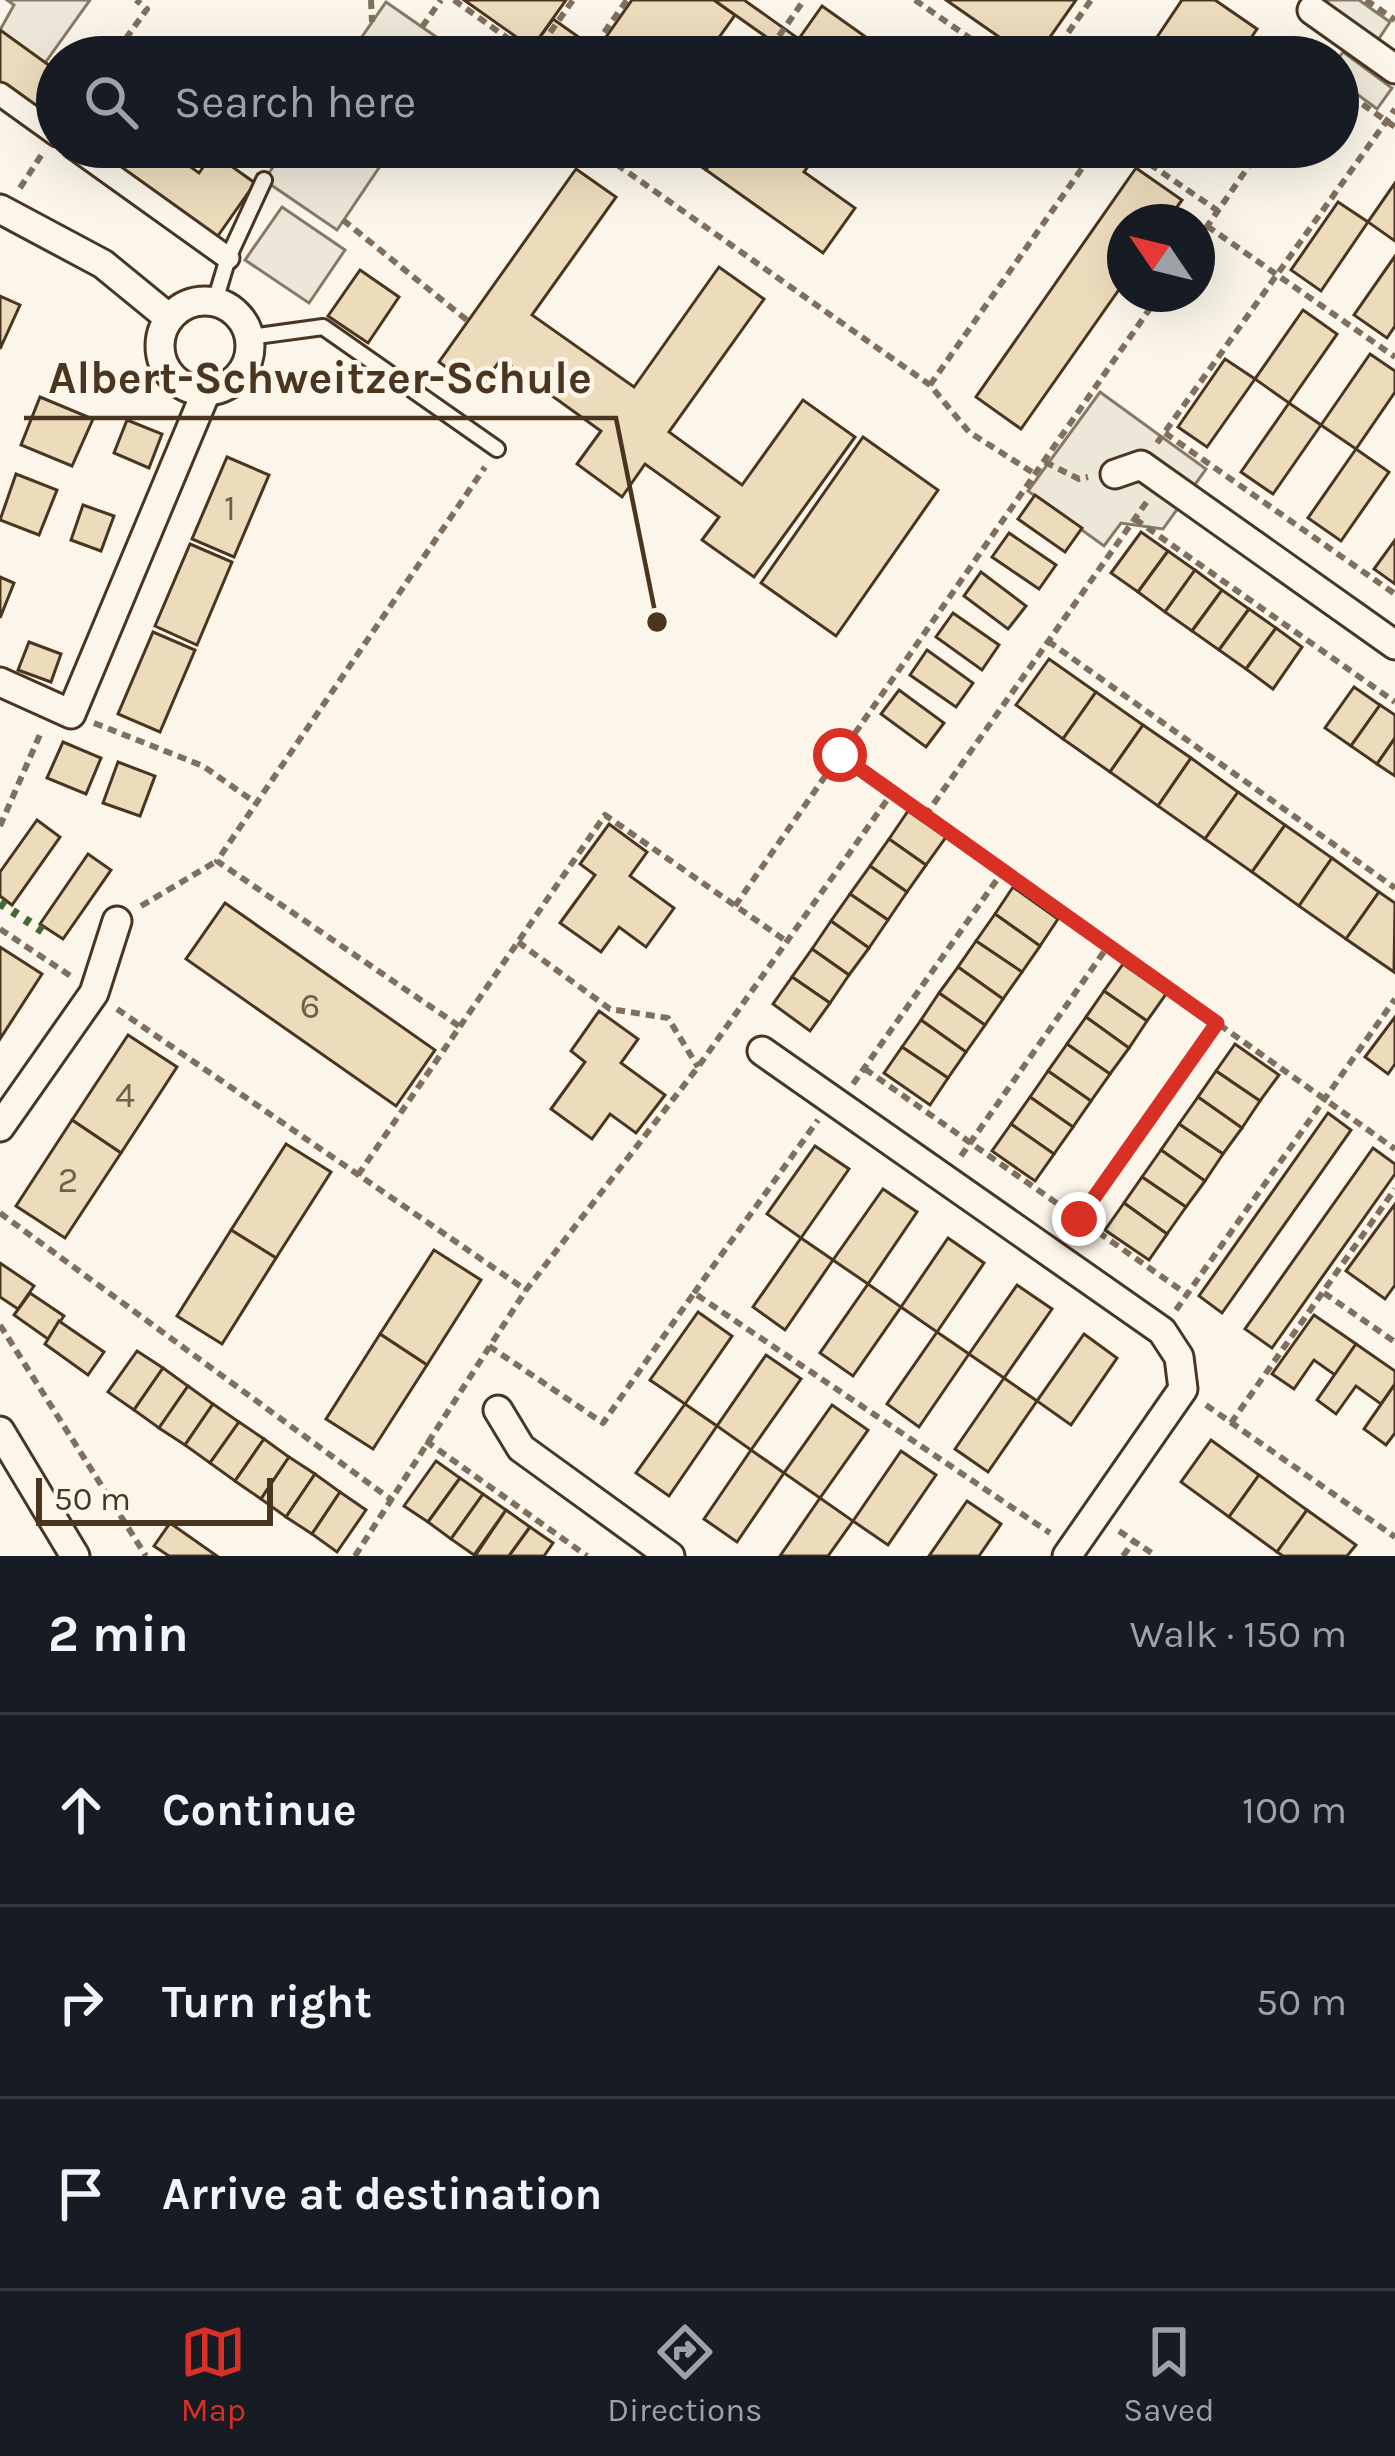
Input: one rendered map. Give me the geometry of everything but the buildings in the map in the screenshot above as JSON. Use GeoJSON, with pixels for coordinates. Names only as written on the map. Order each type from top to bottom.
{"type":"FeatureCollection","features":[{"type":"Feature","properties":{"kind":"street"},"geometry":{"type":"LineString","coordinates":[[1312,10],[1349,36]]}},
{"type":"Feature","properties":{"kind":"street"},"geometry":{"type":"LineString","coordinates":[[1359,43],[1395,69]]}},
{"type":"Feature","properties":{"kind":"street"},"geometry":{"type":"LineString","coordinates":[[0,94],[36,120]]}},
{"type":"Feature","properties":{"kind":"street"},"geometry":{"type":"LineString","coordinates":[[102,168],[228,258]]}},
{"type":"Feature","properties":{"kind":"street"},"geometry":{"type":"LineString","coordinates":[[2,210],[103,264],[169,318]]}},
{"type":"Feature","properties":{"kind":"street"},"geometry":{"type":"LineString","coordinates":[[215,301],[233,310],[250,337],[246,368],[237,380],[206,392],[173,380],[160,349],[169,318],[194,302],[215,301]]}},
{"type":"Feature","properties":{"kind":"street"},"geometry":{"type":"LineString","coordinates":[[0,682],[70,714],[206,392]]}},
{"type":"Feature","properties":{"kind":"street"},"geometry":{"type":"LineString","coordinates":[[1139,473],[1395,645]]}},
{"type":"Feature","properties":{"kind":"street"},"geometry":{"type":"LineString","coordinates":[[0,1127],[94,993],[117,921]]}},
{"type":"Feature","properties":{"kind":"street"},"geometry":{"type":"LineString","coordinates":[[762,1051],[1162,1331],[1179,1358],[1183,1389],[1070,1552]]}},
{"type":"Feature","properties":{"kind":"street"},"geometry":{"type":"LineString","coordinates":[[498,1411],[520,1448],[670,1556]]}},
{"type":"Feature","properties":{"kind":"street"},"geometry":{"type":"LineString","coordinates":[[0,1431],[75,1556]]}},
{"type":"Feature","properties":{"kind":"lane"},"geometry":{"type":"LineString","coordinates":[[215,301],[228,258],[264,180]]}},
{"type":"Feature","properties":{"kind":"lane"},"geometry":{"type":"LineString","coordinates":[[250,337],[323,327],[497,449]]}},
{"type":"Feature","properties":{"kind":"path"},"geometry":{"type":"LineString","coordinates":[[127,36],[147,9],[136,0]]}},
{"type":"Feature","properties":{"kind":"path"},"geometry":{"type":"LineString","coordinates":[[371,0],[372,22]]}},
{"type":"Feature","properties":{"kind":"path"},"geometry":{"type":"LineString","coordinates":[[422,27],[441,0]]}},
{"type":"Feature","properties":{"kind":"path"},"geometry":{"type":"LineString","coordinates":[[454,0],[505,36]]}},
{"type":"Feature","properties":{"kind":"path"},"geometry":{"type":"LineString","coordinates":[[548,36],[573,0]]}},
{"type":"Feature","properties":{"kind":"path"},"geometry":{"type":"LineString","coordinates":[[603,36],[627,0]]}},
{"type":"Feature","properties":{"kind":"path"},"geometry":{"type":"LineString","coordinates":[[779,36],[804,0]]}},
{"type":"Feature","properties":{"kind":"path"},"geometry":{"type":"LineString","coordinates":[[915,0],[967,36]]}},
{"type":"Feature","properties":{"kind":"path"},"geometry":{"type":"LineString","coordinates":[[1065,36],[1090,0]]}},
{"type":"Feature","properties":{"kind":"path"},"geometry":{"type":"LineString","coordinates":[[1366,0],[1395,20]]}},
{"type":"Feature","properties":{"kind":"path"},"geometry":{"type":"LineString","coordinates":[[1359,102],[1395,127]]}},
{"type":"Feature","properties":{"kind":"path"},"geometry":{"type":"LineString","coordinates":[[1359,160],[1395,109]]}},
{"type":"Feature","properties":{"kind":"path"},"geometry":{"type":"LineString","coordinates":[[2,210],[37,168]]}},
{"type":"Feature","properties":{"kind":"path"},"geometry":{"type":"LineString","coordinates":[[622,168],[930,385],[970,432],[1034,474]]}},
{"type":"Feature","properties":{"kind":"path"},"geometry":{"type":"LineString","coordinates":[[930,385],[1082,168]]}},
{"type":"Feature","properties":{"kind":"path"},"geometry":{"type":"LineString","coordinates":[[1155,168],[1217,211]]}},
{"type":"Feature","properties":{"kind":"path"},"geometry":{"type":"LineString","coordinates":[[1215,214],[1247,168]]}},
{"type":"Feature","properties":{"kind":"path"},"geometry":{"type":"LineString","coordinates":[[925,816],[1135,519],[1139,473],[1354,168]]}},
{"type":"Feature","properties":{"kind":"path"},"geometry":{"type":"LineString","coordinates":[[343,220],[468,321]]}},
{"type":"Feature","properties":{"kind":"path"},"geometry":{"type":"LineString","coordinates":[[1215,231],[1395,357]]}},
{"type":"Feature","properties":{"kind":"path"},"geometry":{"type":"LineString","coordinates":[[735,906],[1147,312]]}},
{"type":"Feature","properties":{"kind":"path"},"geometry":{"type":"LineString","coordinates":[[1165,433],[1395,595]]}},
{"type":"Feature","properties":{"kind":"path"},"geometry":{"type":"LineString","coordinates":[[117,921],[217,861],[497,449]]}},
{"type":"Feature","properties":{"kind":"path"},"geometry":{"type":"LineString","coordinates":[[1044,461],[1079,479],[1139,473]]}},
{"type":"Feature","properties":{"kind":"path"},"geometry":{"type":"LineString","coordinates":[[1135,519],[1395,702]]}},
{"type":"Feature","properties":{"kind":"path"},"geometry":{"type":"LineString","coordinates":[[1048,641],[1395,888]]}},
{"type":"Feature","properties":{"kind":"path"},"geometry":{"type":"LineString","coordinates":[[0,826],[46,721],[70,714],[203,766],[256,803]]}},
{"type":"Feature","properties":{"kind":"path"},"geometry":{"type":"LineString","coordinates":[[840,755],[1395,1149]]}},
{"type":"Feature","properties":{"kind":"path"},"geometry":{"type":"LineString","coordinates":[[356,1556],[526,1290],[698,1067],[892,793]]}},
{"type":"Feature","properties":{"kind":"path"},"geometry":{"type":"LineString","coordinates":[[358,1174],[605,815],[787,942]]}},
{"type":"Feature","properties":{"kind":"path"},"geometry":{"type":"LineString","coordinates":[[217,861],[459,1026]]}},
{"type":"Feature","properties":{"kind":"path"},"geometry":{"type":"LineString","coordinates":[[490,1346],[603,1423],[694,1293],[865,1069],[1003,871]]}},
{"type":"Feature","properties":{"kind":"path"},"geometry":{"type":"LineString","coordinates":[[0,929],[526,1290]]}},
{"type":"Feature","properties":{"kind":"path"},"geometry":{"type":"LineString","coordinates":[[518,941],[610,1009],[668,1018],[698,1067]]}},
{"type":"Feature","properties":{"kind":"path"},"geometry":{"type":"LineString","coordinates":[[945,1178],[1108,946]]}},
{"type":"Feature","properties":{"kind":"path"},"geometry":{"type":"LineString","coordinates":[[1162,1331],[1395,999]]}},
{"type":"Feature","properties":{"kind":"path"},"geometry":{"type":"LineString","coordinates":[[1055,1254],[1217,1023]]}},
{"type":"Feature","properties":{"kind":"path"},"geometry":{"type":"LineString","coordinates":[[865,1069],[1188,1294]]}},
{"type":"Feature","properties":{"kind":"path"},"geometry":{"type":"LineString","coordinates":[[1231,1423],[1395,1189]]}},
{"type":"Feature","properties":{"kind":"path"},"geometry":{"type":"LineString","coordinates":[[0,1213],[393,1501]]}},
{"type":"Feature","properties":{"kind":"path"},"geometry":{"type":"LineString","coordinates":[[1322,1292],[1395,1342]]}},
{"type":"Feature","properties":{"kind":"path"},"geometry":{"type":"LineString","coordinates":[[694,1293],[1070,1552]]}},
{"type":"Feature","properties":{"kind":"path"},"geometry":{"type":"LineString","coordinates":[[0,1324],[146,1556]]}},
{"type":"Feature","properties":{"kind":"path"},"geometry":{"type":"LineString","coordinates":[[1183,1389],[1395,1537]]}},
{"type":"Feature","properties":{"kind":"path"},"geometry":{"type":"LineString","coordinates":[[426,1442],[586,1556]]}},
{"type":"Feature","properties":{"kind":"path"},"geometry":{"type":"LineString","coordinates":[[1095,1515],[1156,1556]]}},
{"type":"Feature","properties":{"kind":"path"},"geometry":{"type":"LineString","coordinates":[[1124,1556],[1134,1541]]}},
{"type":"Feature","properties":{"kind":"shaded area"},"geometry":{"type":"Polygon","coordinates":[[[7,0],[90,0],[64,36],[36,36],[36,56],[0,30],[14,5],[7,0]]]}},
{"type":"Feature","properties":{"kind":"shaded area"},"geometry":{"type":"Polygon","coordinates":[[[1317,0],[1359,0],[1390,22],[1376,43],[1317,0]]]}},
{"type":"Feature","properties":{"kind":"shaded area"},"geometry":{"type":"Polygon","coordinates":[[[386,2],[435,36],[363,36],[386,2]]]}},
{"type":"Feature","properties":{"kind":"shaded area"},"geometry":{"type":"Polygon","coordinates":[[[1359,64],[1392,88],[1377,109],[1359,96],[1359,64]]]}},
{"type":"Feature","properties":{"kind":"shaded area"},"geometry":{"type":"Polygon","coordinates":[[[272,168],[379,168],[337,230],[264,180],[272,168]]]}},
{"type":"Feature","properties":{"kind":"shaded area"},"geometry":{"type":"Polygon","coordinates":[[[282,207],[345,250],[309,303],[245,260],[282,207]]]}},
{"type":"Feature","properties":{"kind":"shaded area"},"geometry":{"type":"Polygon","coordinates":[[[1100,392],[1206,469],[1163,529],[1121,523],[1104,546],[1028,491],[1100,392]]]}},
{"type":"Feature","properties":{"kind":"hedge"},"geometry":{"type":"LineString","coordinates":[[0,903],[47,934]]}},
{"type":"Feature","properties":{"kind":"place","name":"Albert-Schweitzer-Schule"},"geometry":{"type":"Point","coordinates":[657,622]}},
{"type":"Feature","properties":{"kind":"route"},"geometry":{"type":"LineString","coordinates":[[840,755],[1217,1023],[1079,1219]]}}]}
